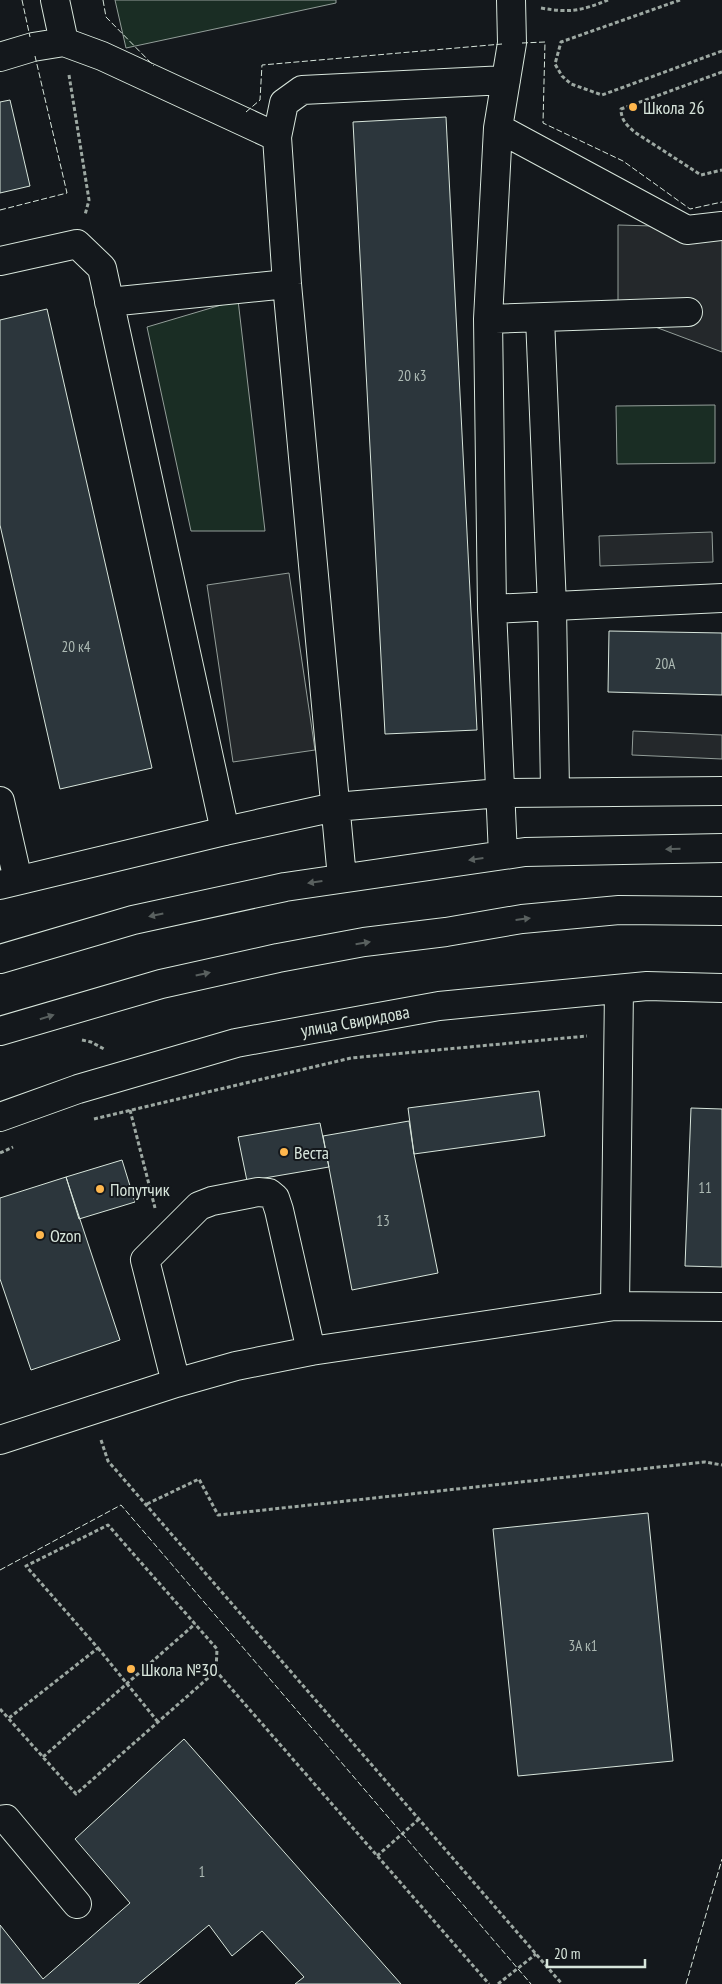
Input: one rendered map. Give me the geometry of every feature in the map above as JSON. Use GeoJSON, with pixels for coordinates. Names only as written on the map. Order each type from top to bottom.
{"type":"FeatureCollection","features":[{"type":"Feature","properties":{"kind":"street"},"geometry":{"type":"LineString","coordinates":[[55,0],[64,42]]}},
{"type":"Feature","properties":{"kind":"street"},"geometry":{"type":"LineString","coordinates":[[503,855],[492,609],[488,319],[498,128],[512,43],[522,3]]}},
{"type":"Feature","properties":{"kind":"street"},"geometry":{"type":"LineString","coordinates":[[0,57],[33,47],[64,42],[102,56],[277,137]]}},
{"type":"Feature","properties":{"kind":"street"},"geometry":{"type":"LineString","coordinates":[[342,878],[287,284],[277,137],[284,103],[302,90],[506,80]]}},
{"type":"Feature","properties":{"kind":"street"},"geometry":{"type":"LineString","coordinates":[[498,128],[687,230],[722,226]]}},
{"type":"Feature","properties":{"kind":"street"},"geometry":{"type":"LineString","coordinates":[[0,260],[76,244],[102,268],[225,831]]}},
{"type":"Feature","properties":{"kind":"street"},"geometry":{"type":"LineString","coordinates":[[109,302],[287,284]]}},
{"type":"Feature","properties":{"kind":"street"},"geometry":{"type":"LineString","coordinates":[[488,319],[688,312]]}},
{"type":"Feature","properties":{"kind":"street"},"geometry":{"type":"LineString","coordinates":[[540,318],[552,606],[555,791]]}},
{"type":"Feature","properties":{"kind":"street"},"geometry":{"type":"LineString","coordinates":[[492,609],[722,598]]}},
{"type":"Feature","properties":{"kind":"street"},"geometry":{"type":"LineString","coordinates":[[0,801],[9,882],[335,807],[500,793],[555,791],[722,791]]}},
{"type":"Feature","properties":{"kind":"street"},"geometry":{"type":"LineString","coordinates":[[0,959],[133,920],[285,887],[342,878],[525,852],[722,848]]}},
{"type":"Feature","properties":{"kind":"street"},"geometry":{"type":"LineString","coordinates":[[0,1031],[161,984],[278,958],[364,942],[446,932],[522,919],[619,910],[722,911]]}},
{"type":"Feature","properties":{"kind":"street","name":"улица Свиридова"},"geometry":{"type":"LineString","coordinates":[[0,1118],[78,1089],[236,1043],[439,1006],[647,986],[722,988]]}},
{"type":"Feature","properties":{"kind":"street"},"geometry":{"type":"LineString","coordinates":[[616,1306],[619,989]]}},
{"type":"Feature","properties":{"kind":"street"},"geometry":{"type":"LineString","coordinates":[[176,1383],[145,1260],[199,1206],[212,1201],[258,1192],[269,1193],[275,1198],[312,1351]]}},
{"type":"Feature","properties":{"kind":"street"},"geometry":{"type":"LineString","coordinates":[[0,1440],[176,1383],[236,1366],[312,1351],[616,1306],[722,1307]]}},
{"type":"Feature","properties":{"kind":"street"},"geometry":{"type":"LineString","coordinates":[[0,1820],[6,1819],[77,1904]]}},
{"type":"Feature","properties":{"kind":"path"},"geometry":{"type":"LineString","coordinates":[[522,3],[560,12],[586,9],[608,0]]}},
{"type":"Feature","properties":{"kind":"path"},"geometry":{"type":"LineString","coordinates":[[680,0],[561,42],[555,64],[562,76],[571,84],[602,95],[722,51]]}},
{"type":"Feature","properties":{"kind":"path"},"geometry":{"type":"LineString","coordinates":[[64,42],[89,200],[76,244]]}},
{"type":"Feature","properties":{"kind":"path"},"geometry":{"type":"LineString","coordinates":[[722,72],[621,109],[621,117],[627,126],[636,133],[701,175],[722,170]]}},
{"type":"Feature","properties":{"kind":"path"},"geometry":{"type":"LineString","coordinates":[[87,1120],[351,1058],[618,1033]]}},
{"type":"Feature","properties":{"kind":"path"},"geometry":{"type":"LineString","coordinates":[[77,1039],[103,1048],[111,1057],[118,1078]]}},
{"type":"Feature","properties":{"kind":"path"},"geometry":{"type":"LineString","coordinates":[[130,1110],[164,1240]]}},
{"type":"Feature","properties":{"kind":"path"},"geometry":{"type":"LineString","coordinates":[[0,1153],[17,1145]]}},
{"type":"Feature","properties":{"kind":"path"},"geometry":{"type":"LineString","coordinates":[[90,1411],[108,1460],[562,1984]]}},
{"type":"Feature","properties":{"kind":"path"},"geometry":{"type":"LineString","coordinates":[[147,1504],[199,1479],[218,1514],[705,1462],[722,1465]]}},
{"type":"Feature","properties":{"kind":"path"},"geometry":{"type":"LineString","coordinates":[[158,1722],[98,1648],[26,1566],[108,1525],[217,1649],[216,1671],[488,1984]]}},
{"type":"Feature","properties":{"kind":"path"},"geometry":{"type":"LineString","coordinates":[[43,1756],[195,1624]]}},
{"type":"Feature","properties":{"kind":"path"},"geometry":{"type":"LineString","coordinates":[[9,1718],[98,1648]]}},
{"type":"Feature","properties":{"kind":"path"},"geometry":{"type":"LineString","coordinates":[[0,1709],[76,1794],[216,1671]]}},
{"type":"Feature","properties":{"kind":"path"},"geometry":{"type":"LineString","coordinates":[[377,1856],[419,1819]]}},
{"type":"Feature","properties":{"kind":"path"},"geometry":{"type":"LineString","coordinates":[[498,1984],[536,1954]]}},
{"type":"Feature","properties":{"kind":"green space"},"geometry":{"type":"Polygon","coordinates":[[[115,0],[336,0],[336,3],[126,48],[115,0]]]}},
{"type":"Feature","properties":{"kind":"green space"},"geometry":{"type":"Polygon","coordinates":[[[238,300],[265,531],[191,531],[147,327],[238,300]]]}},
{"type":"Feature","properties":{"kind":"green space"},"geometry":{"type":"Polygon","coordinates":[[[715,405],[715,463],[617,464],[616,406],[715,405]]]}},
{"type":"Feature","properties":{"kind":"shaded area"},"geometry":{"type":"Polygon","coordinates":[[[722,221],[722,352],[618,313],[618,225],[688,227],[722,221]]]}},
{"type":"Feature","properties":{"kind":"shaded area"},"geometry":{"type":"Polygon","coordinates":[[[712,532],[713,562],[600,566],[599,536],[712,532]]]}},
{"type":"Feature","properties":{"kind":"shaded area"},"geometry":{"type":"Polygon","coordinates":[[[289,573],[315,750],[233,762],[207,585],[289,573]]]}},
{"type":"Feature","properties":{"kind":"shaded area"},"geometry":{"type":"Polygon","coordinates":[[[633,731],[722,735],[722,759],[632,755],[633,731]]]}},
{"type":"Feature","properties":{"kind":"building"},"geometry":{"type":"Polygon","coordinates":[[[10,100],[30,186],[0,193],[0,102],[10,100]]]}},
{"type":"Feature","properties":{"kind":"building"},"geometry":{"type":"Polygon","coordinates":[[[446,117],[477,730],[385,734],[353,122],[446,117]]]}},
{"type":"Feature","properties":{"kind":"building"},"geometry":{"type":"Polygon","coordinates":[[[47,309],[152,768],[60,789],[0,525],[0,320],[47,309]]]}},
{"type":"Feature","properties":{"kind":"building"},"geometry":{"type":"Polygon","coordinates":[[[609,631],[722,633],[722,695],[608,692],[609,631]]]}},
{"type":"Feature","properties":{"kind":"building"},"geometry":{"type":"Polygon","coordinates":[[[539,1091],[545,1136],[414,1154],[408,1108],[539,1091]]]}},
{"type":"Feature","properties":{"kind":"building"},"geometry":{"type":"Polygon","coordinates":[[[691,1108],[722,1109],[722,1267],[685,1266],[691,1108]]]}},
{"type":"Feature","properties":{"kind":"building"},"geometry":{"type":"Polygon","coordinates":[[[409,1121],[438,1273],[352,1290],[323,1136],[409,1121]]]}},
{"type":"Feature","properties":{"kind":"building","name":"Веста"},"geometry":{"type":"Polygon","coordinates":[[[320,1123],[329,1167],[247,1181],[238,1137],[320,1123]]]}},
{"type":"Feature","properties":{"kind":"building","name":"Попутчик"},"geometry":{"type":"Polygon","coordinates":[[[122,1160],[135,1202],[79,1219],[66,1177],[122,1160]]]}},
{"type":"Feature","properties":{"kind":"building"},"geometry":{"type":"Polygon","coordinates":[[[66,1177],[120,1340],[31,1370],[0,1279],[0,1198],[66,1177]]]}},
{"type":"Feature","properties":{"kind":"building"},"geometry":{"type":"Polygon","coordinates":[[[648,1513],[673,1761],[518,1776],[493,1529],[648,1513]]]}},
{"type":"Feature","properties":{"kind":"building"},"geometry":{"type":"Polygon","coordinates":[[[184,1739],[401,1984],[295,1984],[304,1977],[262,1931],[232,1956],[209,1925],[138,1984],[0,1984],[0,1925],[43,1979],[130,1903],[75,1839],[184,1739]]]}},
{"type":"Feature","properties":{"kind":"fence"},"geometry":{"type":"LineString","coordinates":[[22,0],[30,37]]}},
{"type":"Feature","properties":{"kind":"fence"},"geometry":{"type":"LineString","coordinates":[[103,0],[106,17],[154,66]]}},
{"type":"Feature","properties":{"kind":"fence"},"geometry":{"type":"LineString","coordinates":[[522,43],[545,42],[543,123],[623,161],[690,209],[722,202]]}},
{"type":"Feature","properties":{"kind":"fence"},"geometry":{"type":"LineString","coordinates":[[246,112],[260,100],[262,65],[502,44]]}},
{"type":"Feature","properties":{"kind":"fence"},"geometry":{"type":"LineString","coordinates":[[0,210],[67,193],[35,56]]}},
{"type":"Feature","properties":{"kind":"fence"},"geometry":{"type":"LineString","coordinates":[[0,1570],[121,1505],[531,1984]]}},
{"type":"Feature","properties":{"kind":"fence"},"geometry":{"type":"LineString","coordinates":[[686,1984],[722,1859]]}},
{"type":"Feature","properties":{"kind":"place","name":"Школа 26"},"geometry":{"type":"Point","coordinates":[633,107]}},
{"type":"Feature","properties":{"kind":"place","name":"Веста"},"geometry":{"type":"Point","coordinates":[284,1152]}},
{"type":"Feature","properties":{"kind":"place","name":"Попутчик"},"geometry":{"type":"Point","coordinates":[100,1189]}},
{"type":"Feature","properties":{"kind":"place","name":"Ozon"},"geometry":{"type":"Point","coordinates":[40,1235]}},
{"type":"Feature","properties":{"kind":"place","name":"Школа №30"},"geometry":{"type":"Point","coordinates":[131,1669]}}]}
